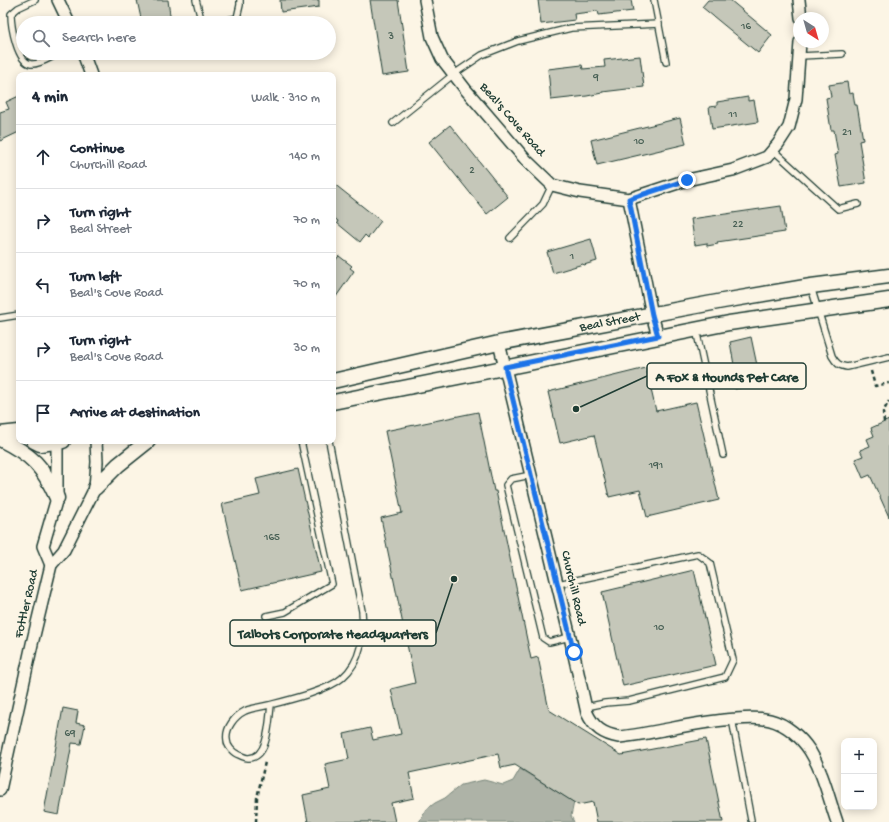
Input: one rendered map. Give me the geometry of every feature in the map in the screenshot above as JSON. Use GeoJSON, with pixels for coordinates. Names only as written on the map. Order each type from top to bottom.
{"type":"FeatureCollection","features":[{"type":"Feature","properties":{"kind":"street"},"geometry":{"type":"LineString","coordinates":[[58,0],[66,16]]}},
{"type":"Feature","properties":{"kind":"street","name":"Beal's Cove Road"},"geometry":{"type":"LineString","coordinates":[[425,0],[432,37],[442,59],[525,159],[552,185],[580,192],[629,199],[687,180],[733,170],[767,157],[778,144],[789,126],[796,99],[800,48]]}},
{"type":"Feature","properties":{"kind":"street"},"geometry":{"type":"LineString","coordinates":[[799,0],[800,12]]}},
{"type":"Feature","properties":{"kind":"street"},"geometry":{"type":"LineString","coordinates":[[86,60],[90,72]]}},
{"type":"Feature","properties":{"kind":"street"},"geometry":{"type":"LineString","coordinates":[[629,199],[652,315],[658,336]]}},
{"type":"Feature","properties":{"kind":"street","name":"Beal Street"},"geometry":{"type":"LineString","coordinates":[[336,380],[499,343],[723,301],[811,286],[889,276]]}},
{"type":"Feature","properties":{"kind":"street","name":"Beal Street"},"geometry":{"type":"LineString","coordinates":[[336,401],[696,329],[817,309],[889,300]]}},
{"type":"Feature","properties":{"kind":"street","name":"Churchill Road"},"geometry":{"type":"LineString","coordinates":[[499,343],[532,475],[586,707],[591,721],[599,730],[608,735],[619,737],[732,719],[748,718],[769,720],[783,725],[799,737],[809,750],[817,765],[837,822]]}},
{"type":"Feature","properties":{"kind":"street"},"geometry":{"type":"LineString","coordinates":[[0,434],[16,432]]}},
{"type":"Feature","properties":{"kind":"street"},"geometry":{"type":"LineString","coordinates":[[0,439],[12,445],[36,463],[45,473],[57,498]]}},
{"type":"Feature","properties":{"kind":"street","name":"Fottler Road"},"geometry":{"type":"LineString","coordinates":[[51,565],[43,546],[57,498],[59,444]]}},
{"type":"Feature","properties":{"kind":"street","name":"Fottler Road"},"geometry":{"type":"LineString","coordinates":[[0,790],[51,565],[64,550],[95,488],[97,462],[96,444]]}},
{"type":"Feature","properties":{"kind":"street"},"geometry":{"type":"LineString","coordinates":[[95,488],[118,465],[144,444]]}},
{"type":"Feature","properties":{"kind":"lane"},"geometry":{"type":"LineString","coordinates":[[16,43],[12,29],[11,14],[18,8],[35,0]]}},
{"type":"Feature","properties":{"kind":"lane"},"geometry":{"type":"LineString","coordinates":[[196,0],[200,16]]}},
{"type":"Feature","properties":{"kind":"lane"},"geometry":{"type":"LineString","coordinates":[[237,16],[240,0]]}},
{"type":"Feature","properties":{"kind":"lane"},"geometry":{"type":"LineString","coordinates":[[654,0],[666,62]]}},
{"type":"Feature","properties":{"kind":"lane"},"geometry":{"type":"LineString","coordinates":[[393,123],[454,74],[482,55],[518,41],[572,28],[659,24]]}},
{"type":"Feature","properties":{"kind":"lane"},"geometry":{"type":"LineString","coordinates":[[800,56],[842,54]]}},
{"type":"Feature","properties":{"kind":"lane"},"geometry":{"type":"LineString","coordinates":[[24,60],[30,64],[45,60]]}},
{"type":"Feature","properties":{"kind":"lane"},"geometry":{"type":"LineString","coordinates":[[773,150],[838,209],[858,204]]}},
{"type":"Feature","properties":{"kind":"lane"},"geometry":{"type":"LineString","coordinates":[[510,238],[543,204],[552,185]]}},
{"type":"Feature","properties":{"kind":"lane"},"geometry":{"type":"LineString","coordinates":[[811,286],[835,363],[847,367],[889,357]]}},
{"type":"Feature","properties":{"kind":"lane"},"geometry":{"type":"LineString","coordinates":[[0,318],[16,315]]}},
{"type":"Feature","properties":{"kind":"lane"},"geometry":{"type":"LineString","coordinates":[[696,329],[723,455]]}},
{"type":"Feature","properties":{"kind":"lane"},"geometry":{"type":"LineString","coordinates":[[666,382],[706,374]]}},
{"type":"Feature","properties":{"kind":"lane"},"geometry":{"type":"LineString","coordinates":[[266,616],[285,612],[332,584],[302,444]]}},
{"type":"Feature","properties":{"kind":"lane"},"geometry":{"type":"LineString","coordinates":[[271,705],[267,736],[263,749],[256,756],[248,758],[236,754],[230,749],[226,741],[227,732],[234,718],[246,711],[271,705],[329,686],[343,678],[353,664],[360,650],[364,630],[362,611],[330,444]]}},
{"type":"Feature","properties":{"kind":"lane"},"geometry":{"type":"LineString","coordinates":[[532,475],[511,479],[506,485],[543,638],[549,642],[570,637]]}},
{"type":"Feature","properties":{"kind":"lane"},"geometry":{"type":"LineString","coordinates":[[558,584],[698,554],[710,563],[733,660],[725,677],[629,701],[605,703],[586,707]]}},
{"type":"Feature","properties":{"kind":"lane"},"geometry":{"type":"LineString","coordinates":[[732,719],[751,820]]}},
{"type":"Feature","properties":{"kind":"path"},"geometry":{"type":"LineString","coordinates":[[868,362],[875,386],[889,383]]}},
{"type":"Feature","properties":{"kind":"path"},"geometry":{"type":"LineString","coordinates":[[884,422],[883,412],[889,401]]}},
{"type":"Feature","properties":{"kind":"path"},"geometry":{"type":"LineString","coordinates":[[256,817],[259,822]]}},
{"type":"Feature","properties":{"kind":"shaded area"},"geometry":{"type":"Polygon","coordinates":[[[520,769],[574,802],[571,816],[574,822],[419,822],[427,809],[445,798],[461,785],[484,780],[503,785],[513,781],[520,769]]]}},
{"type":"Feature","properties":{"kind":"building"},"geometry":{"type":"Polygon","coordinates":[[[137,0],[168,0],[170,16],[140,16],[137,0]]]}},
{"type":"Feature","properties":{"kind":"building"},"geometry":{"type":"Polygon","coordinates":[[[280,0],[319,0],[319,7],[281,12],[280,0]]]}},
{"type":"Feature","properties":{"kind":"building"},"geometry":{"type":"Polygon","coordinates":[[[370,0],[398,0],[409,72],[382,76],[370,0]]]}},
{"type":"Feature","properties":{"kind":"building"},"geometry":{"type":"Polygon","coordinates":[[[538,0],[631,0],[633,11],[599,15],[598,11],[574,14],[575,20],[541,24],[538,0]]]}},
{"type":"Feature","properties":{"kind":"building"},"geometry":{"type":"Polygon","coordinates":[[[708,0],[730,0],[772,35],[758,53],[702,7],[708,0]]]}},
{"type":"Feature","properties":{"kind":"building"},"geometry":{"type":"Polygon","coordinates":[[[640,56],[644,87],[551,100],[548,69],[582,65],[583,69],[605,67],[604,60],[640,56]]]}},
{"type":"Feature","properties":{"kind":"building"},"geometry":{"type":"Polygon","coordinates":[[[847,82],[849,94],[853,93],[855,105],[857,105],[863,140],[859,141],[866,183],[841,187],[835,155],[838,154],[834,130],[831,130],[826,98],[831,97],[829,85],[847,82]]]}},
{"type":"Feature","properties":{"kind":"building"},"geometry":{"type":"Polygon","coordinates":[[[16,97],[16,133],[0,141],[0,112],[9,109],[6,102],[16,97]]]}},
{"type":"Feature","properties":{"kind":"building"},"geometry":{"type":"Polygon","coordinates":[[[748,97],[748,101],[754,100],[758,122],[712,129],[709,107],[717,106],[717,102],[748,97]]]}},
{"type":"Feature","properties":{"kind":"building"},"geometry":{"type":"Polygon","coordinates":[[[680,118],[686,144],[597,165],[591,140],[680,118]]]}},
{"type":"Feature","properties":{"kind":"building"},"geometry":{"type":"Polygon","coordinates":[[[450,125],[508,197],[487,214],[429,142],[450,125]]]}},
{"type":"Feature","properties":{"kind":"building"},"geometry":{"type":"Polygon","coordinates":[[[336,185],[381,221],[368,238],[365,235],[360,242],[337,223],[338,221],[336,219],[336,185]]]}},
{"type":"Feature","properties":{"kind":"building"},"geometry":{"type":"Polygon","coordinates":[[[781,206],[785,232],[717,242],[718,244],[707,246],[707,243],[695,245],[691,219],[781,206]]]}},
{"type":"Feature","properties":{"kind":"building"},"geometry":{"type":"Polygon","coordinates":[[[591,239],[597,261],[553,273],[547,252],[591,239]]]}},
{"type":"Feature","properties":{"kind":"building"},"geometry":{"type":"Polygon","coordinates":[[[339,256],[352,266],[350,268],[354,271],[336,297],[336,260],[339,256]]]}},
{"type":"Feature","properties":{"kind":"building"},"geometry":{"type":"Polygon","coordinates":[[[751,337],[758,370],[774,366],[776,380],[735,389],[730,365],[734,365],[730,342],[751,337]]]}},
{"type":"Feature","properties":{"kind":"building"},"geometry":{"type":"Polygon","coordinates":[[[646,368],[656,411],[696,402],[719,500],[647,517],[640,490],[609,497],[594,435],[560,443],[548,392],[646,368]]]}},
{"type":"Feature","properties":{"kind":"building"},"geometry":{"type":"Polygon","coordinates":[[[478,412],[531,659],[538,657],[549,710],[621,755],[706,739],[723,822],[597,822],[593,802],[578,805],[515,765],[501,768],[498,754],[409,773],[414,798],[391,803],[395,822],[308,822],[303,795],[330,789],[325,764],[349,759],[344,734],[370,728],[373,740],[401,734],[391,689],[415,683],[381,518],[402,513],[385,431],[478,412]]]}},
{"type":"Feature","properties":{"kind":"building"},"geometry":{"type":"Polygon","coordinates":[[[889,420],[889,517],[870,475],[863,478],[855,459],[863,456],[860,450],[870,446],[867,439],[874,436],[871,428],[889,420]]]}},
{"type":"Feature","properties":{"kind":"building"},"geometry":{"type":"Polygon","coordinates":[[[298,469],[321,572],[242,590],[222,504],[260,495],[256,479],[298,469]]]}},
{"type":"Feature","properties":{"kind":"building"},"geometry":{"type":"Polygon","coordinates":[[[694,570],[716,665],[623,686],[602,592],[694,570]]]}},
{"type":"Feature","properties":{"kind":"building"},"geometry":{"type":"Polygon","coordinates":[[[63,708],[78,711],[76,723],[85,725],[81,744],[72,743],[59,815],[44,812],[63,708]]]}},
{"type":"Feature","properties":{"kind":"place","name":"A Fox & Hounds Pet Care"},"geometry":{"type":"Point","coordinates":[576,409]}},
{"type":"Feature","properties":{"kind":"place","name":"Talbots Corporate Headquarters"},"geometry":{"type":"Point","coordinates":[454,579]}},
{"type":"Feature","properties":{"kind":"route"},"geometry":{"type":"LineString","coordinates":[[574,652],[505,367],[658,336],[652,315],[629,199],[687,180]]}}]}
